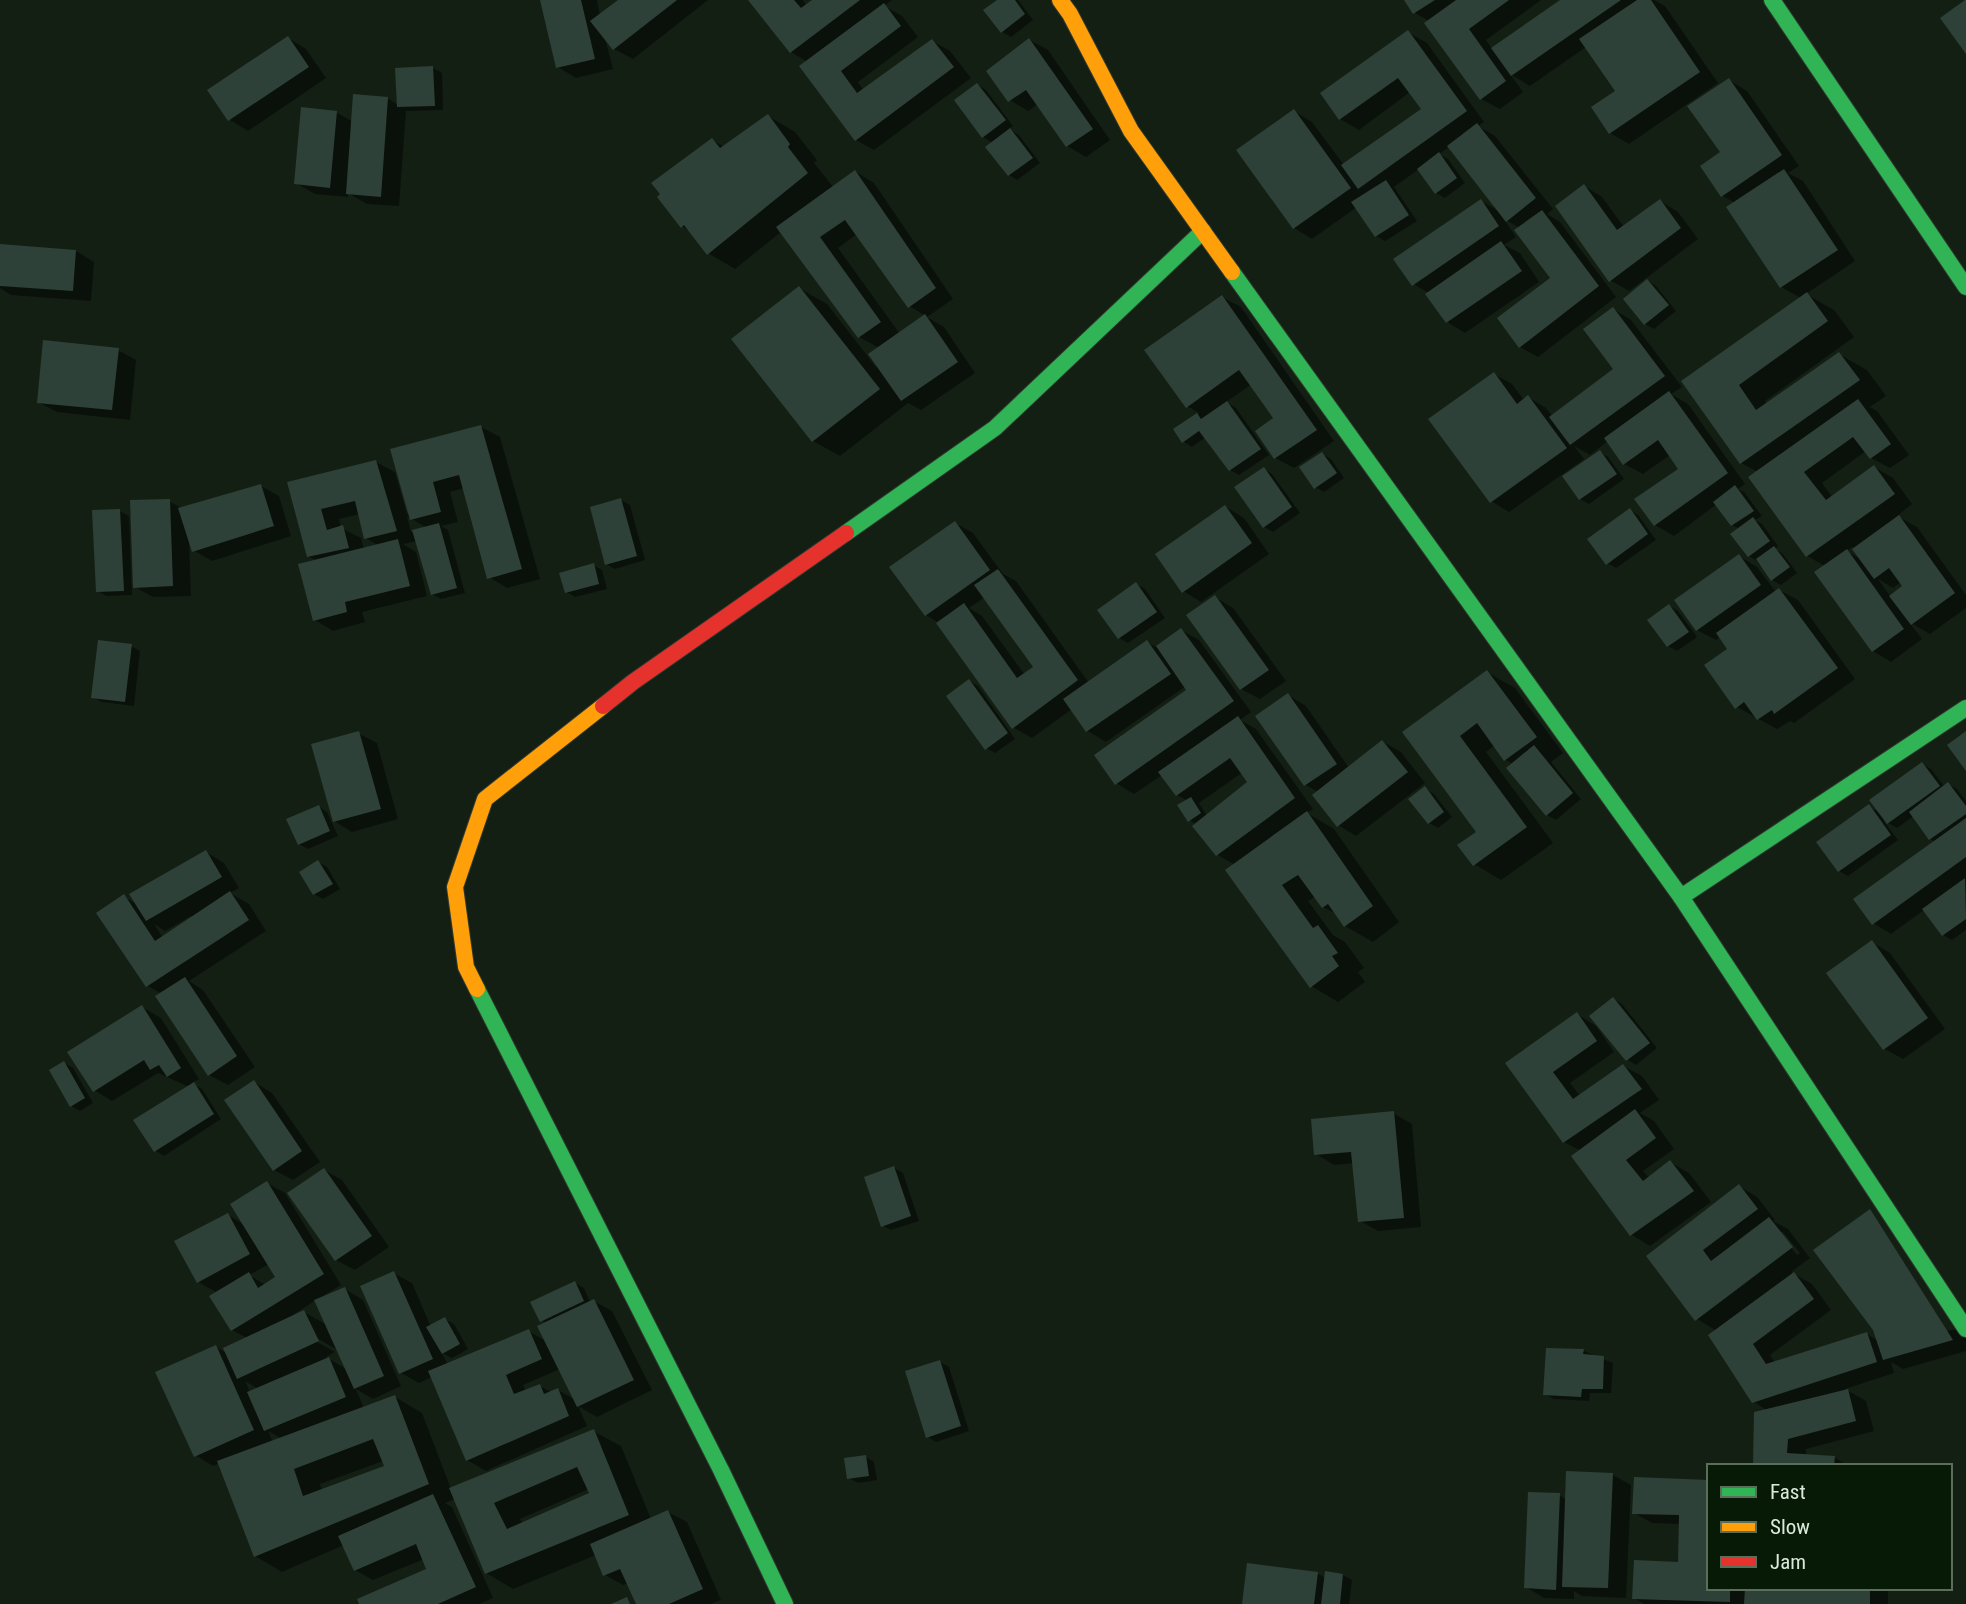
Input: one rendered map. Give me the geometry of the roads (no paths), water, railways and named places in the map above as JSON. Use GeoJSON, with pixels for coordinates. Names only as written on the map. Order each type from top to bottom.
{"type":"FeatureCollection","features":[{"type":"Feature","properties":{"kind":"street"},"geometry":{"type":"LineString","coordinates":[[1060,0],[1070,14],[1131,131],[1681,897],[1966,1329]]}},
{"type":"Feature","properties":{"kind":"street"},"geometry":{"type":"LineString","coordinates":[[1772,0],[1966,287]]}},
{"type":"Feature","properties":{"kind":"street"},"geometry":{"type":"LineString","coordinates":[[785,1604],[721,1470],[466,967],[454,887],[485,799],[634,682],[995,428],[1203,231]]}},
{"type":"Feature","properties":{"kind":"street"},"geometry":{"type":"LineString","coordinates":[[1681,897],[1966,708]]}}]}
